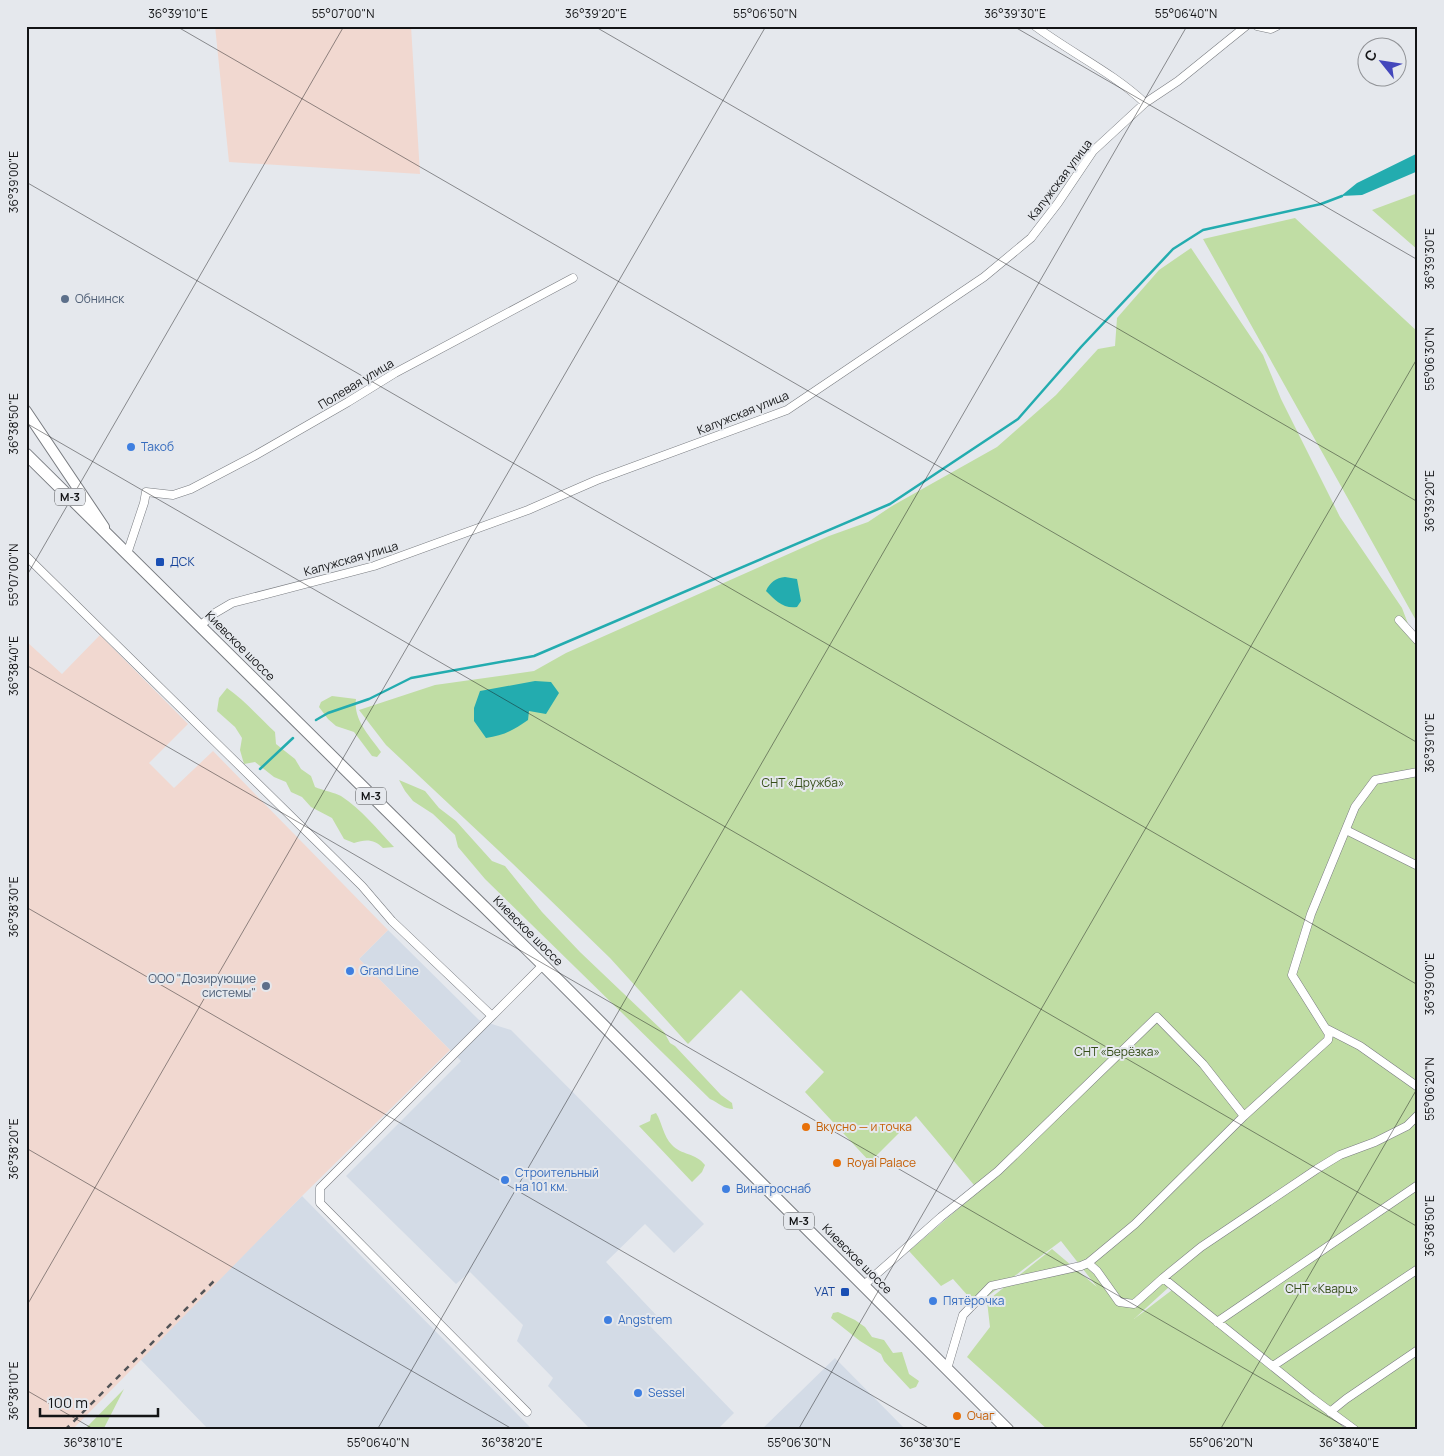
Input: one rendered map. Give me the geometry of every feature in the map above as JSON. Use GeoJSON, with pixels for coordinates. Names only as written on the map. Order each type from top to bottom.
{"type":"FeatureCollection","features":[{"type":"Feature","properties":{"kind":"highway","name":"Киевское шоссе"},"geometry":{"type":"LineString","coordinates":[[26,454],[1008,1430]]}},
{"type":"Feature","properties":{"kind":"main road"},"geometry":{"type":"LineString","coordinates":[[26,411],[113,540]]}},
{"type":"Feature","properties":{"kind":"street"},"geometry":{"type":"LineString","coordinates":[[1035,26],[1058,44],[1128,87],[1145,103]]}},
{"type":"Feature","properties":{"kind":"street","name":"Калужская улица"},"geometry":{"type":"LineString","coordinates":[[200,626],[215,613],[232,603],[374,566],[528,510],[597,480],[788,410],[984,277],[1031,238],[1058,203],[1093,151],[1145,103],[1178,81],[1246,26]]}},
{"type":"Feature","properties":{"kind":"street"},"geometry":{"type":"LineString","coordinates":[[1260,26],[1271,29],[1277,26]]}},
{"type":"Feature","properties":{"kind":"street","name":"Полевая улица"},"geometry":{"type":"LineString","coordinates":[[128,554],[146,492],[173,495],[191,489],[254,456],[395,373],[573,278]]}},
{"type":"Feature","properties":{"kind":"street"},"geometry":{"type":"LineString","coordinates":[[26,556],[362,886],[392,921],[492,1016]]}},
{"type":"Feature","properties":{"kind":"street"},"geometry":{"type":"LineString","coordinates":[[1399,620],[1418,641]]}},
{"type":"Feature","properties":{"kind":"street"},"geometry":{"type":"LineString","coordinates":[[947,1369],[963,1315],[991,1286],[1088,1263],[1136,1224],[1244,1116],[1328,1040],[1330,1034],[1292,976],[1311,914],[1355,807],[1375,780],[1418,772]]}},
{"type":"Feature","properties":{"kind":"street"},"geometry":{"type":"LineString","coordinates":[[1346,830],[1418,866]]}},
{"type":"Feature","properties":{"kind":"street"},"geometry":{"type":"LineString","coordinates":[[527,1412],[320,1203],[320,1188],[542,965]]}},
{"type":"Feature","properties":{"kind":"street"},"geometry":{"type":"LineString","coordinates":[[864,1285],[998,1171],[1157,1017],[1203,1064],[1244,1116]]}},
{"type":"Feature","properties":{"kind":"street"},"geometry":{"type":"LineString","coordinates":[[1326,1028],[1360,1046],[1418,1086]]}},
{"type":"Feature","properties":{"kind":"street"},"geometry":{"type":"LineString","coordinates":[[1088,1263],[1119,1302],[1134,1304],[1201,1247],[1317,1169],[1340,1155],[1375,1142],[1407,1126],[1418,1115]]}},
{"type":"Feature","properties":{"kind":"street"},"geometry":{"type":"LineString","coordinates":[[1216,1322],[1418,1185]]}},
{"type":"Feature","properties":{"kind":"street"},"geometry":{"type":"LineString","coordinates":[[1273,1366],[1418,1269]]}},
{"type":"Feature","properties":{"kind":"street"},"geometry":{"type":"LineString","coordinates":[[1163,1278],[1216,1322],[1355,1430]]}},
{"type":"Feature","properties":{"kind":"street"},"geometry":{"type":"LineString","coordinates":[[1330,1412],[1418,1350]]}},
{"type":"Feature","properties":{"kind":"shaded area"},"geometry":{"type":"Polygon","coordinates":[[[215,26],[411,26],[420,174],[229,162],[215,26]]]}},
{"type":"Feature","properties":{"kind":"shaded area"},"geometry":{"type":"Polygon","coordinates":[[[100,635],[188,724],[149,763],[174,788],[213,751],[388,930],[359,959],[450,1050],[302,1196],[72,1430],[26,1430],[26,641],[62,674],[100,635]]]}},
{"type":"Feature","properties":{"kind":"shaded area","name":"Строительный на 101 км."},"geometry":{"type":"Polygon","coordinates":[[[388,930],[479,1020],[511,1030],[704,1224],[674,1253],[645,1224],[606,1262],[658,1317],[650,1326],[734,1413],[717,1430],[591,1430],[548,1386],[553,1378],[517,1341],[523,1325],[470,1272],[456,1284],[346,1176],[461,1061],[359,959],[388,930]]]}},
{"type":"Feature","properties":{"kind":"shaded area"},"geometry":{"type":"Polygon","coordinates":[[[302,1196],[533,1430],[209,1430],[140,1359],[302,1196]]]}},
{"type":"Feature","properties":{"kind":"shaded area"},"geometry":{"type":"Polygon","coordinates":[[[835,1358],[906,1430],[761,1430],[835,1358]]]}},
{"type":"Feature","properties":{"kind":"green space"},"geometry":{"type":"Polygon","coordinates":[[[1418,193],[1418,250],[1372,210],[1418,193]]]}},
{"type":"Feature","properties":{"kind":"green space"},"geometry":{"type":"Polygon","coordinates":[[[1295,218],[1418,332],[1418,624],[1203,239],[1295,218]]]}},
{"type":"Feature","properties":{"kind":"green space"},"geometry":{"type":"Polygon","coordinates":[[[1191,248],[1263,355],[1281,399],[1340,517],[1402,608],[1415,642],[1418,642],[1418,1430],[1048,1430],[967,1357],[990,1327],[987,1301],[1052,1249],[1097,1287],[1061,1241],[976,1305],[953,1279],[941,1286],[909,1251],[979,1191],[916,1116],[870,1162],[805,1092],[824,1072],[741,990],[688,1044],[610,958],[386,745],[359,710],[435,685],[534,671],[566,653],[829,536],[868,522],[892,506],[997,447],[1056,395],[1098,349],[1115,346],[1117,318],[1159,270],[1191,248]],[[1169,1287],[1134,1319],[1172,1290],[1169,1287]]]}},
{"type":"Feature","properties":{"kind":"green space"},"geometry":{"type":"Polygon","coordinates":[[[227,688],[275,732],[276,744],[295,759],[301,769],[311,776],[315,787],[339,795],[348,801],[394,847],[383,848],[373,841],[366,840],[354,843],[344,839],[332,818],[311,807],[302,797],[291,792],[286,782],[274,777],[255,762],[244,764],[240,750],[242,738],[235,727],[217,711],[219,698],[227,688]]]}},
{"type":"Feature","properties":{"kind":"green space"},"geometry":{"type":"Polygon","coordinates":[[[332,696],[356,699],[357,714],[360,721],[381,752],[377,757],[372,756],[354,732],[336,726],[319,707],[321,702],[332,696]]]}},
{"type":"Feature","properties":{"kind":"green space"},"geometry":{"type":"Polygon","coordinates":[[[399,780],[425,791],[439,808],[456,821],[492,861],[505,866],[542,912],[580,952],[664,1032],[670,1043],[721,1095],[732,1103],[733,1109],[724,1107],[710,1099],[485,879],[458,847],[455,835],[433,814],[413,801],[399,780]]]}},
{"type":"Feature","properties":{"kind":"green space"},"geometry":{"type":"Polygon","coordinates":[[[656,1113],[672,1145],[680,1151],[697,1158],[705,1165],[702,1172],[692,1182],[639,1126],[650,1121],[651,1115],[656,1113]]]}},
{"type":"Feature","properties":{"kind":"green space"},"geometry":{"type":"Polygon","coordinates":[[[838,1312],[865,1327],[872,1337],[884,1340],[893,1353],[902,1352],[909,1374],[919,1381],[916,1387],[910,1389],[884,1361],[881,1354],[860,1341],[831,1318],[833,1313],[838,1312]]]}},
{"type":"Feature","properties":{"kind":"green space"},"geometry":{"type":"Polygon","coordinates":[[[124,1389],[103,1430],[84,1430],[124,1389]]]}},
{"type":"Feature","properties":{"kind":"water"},"geometry":{"type":"Polygon","coordinates":[[[1418,153],[1418,171],[1362,195],[1341,196],[1357,183],[1418,153]]]}},
{"type":"Feature","properties":{"kind":"water"},"geometry":{"type":"Polygon","coordinates":[[[785,577],[797,579],[801,601],[797,607],[783,605],[766,591],[774,581],[785,577]]]}},
{"type":"Feature","properties":{"kind":"water"},"geometry":{"type":"Polygon","coordinates":[[[535,681],[551,682],[559,693],[546,714],[529,711],[528,720],[518,727],[503,734],[486,738],[474,721],[474,708],[480,691],[535,681]]]}},
{"type":"Feature","properties":{"kind":"waterway"},"geometry":{"type":"LineString","coordinates":[[316,720],[328,713],[369,699],[411,678],[534,656],[890,504],[1018,419],[1081,347],[1173,249],[1203,230],[1321,204],[1342,196]]}},
{"type":"Feature","properties":{"kind":"waterway"},"geometry":{"type":"LineString","coordinates":[[260,769],[293,738]]}},
{"type":"Feature","properties":{"kind":"railway"},"geometry":{"type":"LineString","coordinates":[[65,1430],[215,1280]]}},
{"type":"Feature","properties":{"kind":"place","name":"Обнинск"},"geometry":{"type":"Point","coordinates":[65,299]}},
{"type":"Feature","properties":{"kind":"place","name":"Такоб"},"geometry":{"type":"Point","coordinates":[131,447]}},
{"type":"Feature","properties":{"kind":"place","name":"ДСК"},"geometry":{"type":"Point","coordinates":[160,562]}},
{"type":"Feature","properties":{"kind":"place","name":"Grand Line"},"geometry":{"type":"Point","coordinates":[350,971]}},
{"type":"Feature","properties":{"kind":"place","name":"ООО \"Дозирующие системы\""},"geometry":{"type":"Point","coordinates":[266,986]}},
{"type":"Feature","properties":{"kind":"place","name":"Вкусно — и точка"},"geometry":{"type":"Point","coordinates":[806,1127]}},
{"type":"Feature","properties":{"kind":"place","name":"Royal Palace"},"geometry":{"type":"Point","coordinates":[837,1163]}},
{"type":"Feature","properties":{"kind":"place","name":"Строительный на 101 км."},"geometry":{"type":"Point","coordinates":[505,1180]}},
{"type":"Feature","properties":{"kind":"place","name":"Винагроснаб"},"geometry":{"type":"Point","coordinates":[726,1189]}},
{"type":"Feature","properties":{"kind":"place","name":"УАТ"},"geometry":{"type":"Point","coordinates":[845,1292]}},
{"type":"Feature","properties":{"kind":"place","name":"Пятёрочка"},"geometry":{"type":"Point","coordinates":[933,1301]}},
{"type":"Feature","properties":{"kind":"place","name":"Angstrem"},"geometry":{"type":"Point","coordinates":[608,1320]}},
{"type":"Feature","properties":{"kind":"place","name":"Sessel"},"geometry":{"type":"Point","coordinates":[638,1393]}},
{"type":"Feature","properties":{"kind":"place","name":"Очаг"},"geometry":{"type":"Point","coordinates":[957,1416]}},
{"type":"Feature","properties":{"kind":"park label","name":"СНТ «Дружба»"},"geometry":{"type":"Point","coordinates":[803,783]}},
{"type":"Feature","properties":{"kind":"park label","name":"СНТ «Берёзка»"},"geometry":{"type":"Point","coordinates":[1117,1052]}},
{"type":"Feature","properties":{"kind":"park label","name":"СНТ «Кварц»"},"geometry":{"type":"Point","coordinates":[1322,1289]}}]}
